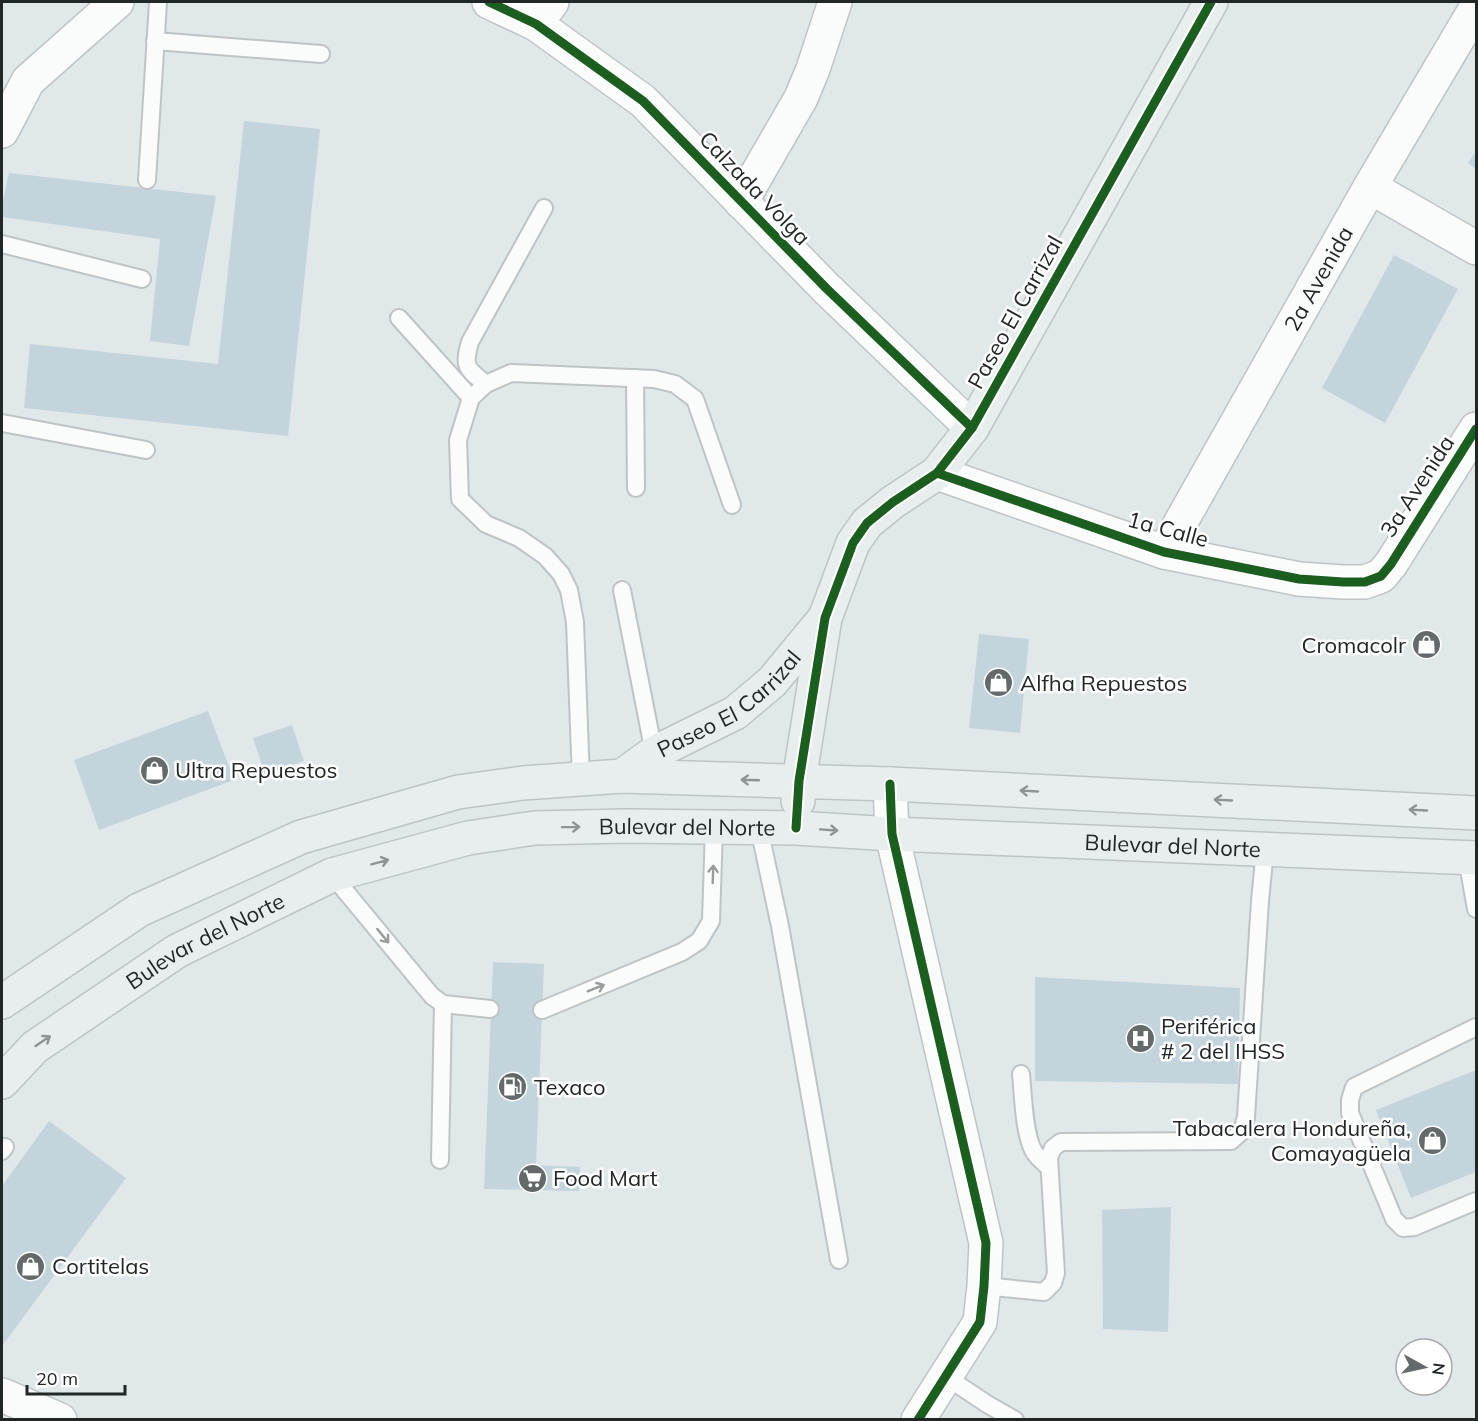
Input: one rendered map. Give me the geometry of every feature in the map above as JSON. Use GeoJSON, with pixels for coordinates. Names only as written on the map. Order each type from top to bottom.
{"type":"FeatureCollection","features":[{"type":"Feature","properties":{"kind":"main road","name":"Paseo El Carrizal"},"geometry":{"type":"LineString","coordinates":[[796,828],[799,781],[825,618],[853,543],[867,523],[893,502],[937,473],[972,429],[1211,2]]}},
{"type":"Feature","properties":{"kind":"main road","name":"Paseo El Carrizal"},"geometry":{"type":"LineString","coordinates":[[622,776],[654,753],[735,713],[772,682],[825,618]]}},
{"type":"Feature","properties":{"kind":"main road","name":"Bulevar del Norte"},"geometry":{"type":"LineString","coordinates":[[2,1002],[139,910],[301,837],[458,792],[523,783],[622,776],[799,781],[1476,813]]}},
{"type":"Feature","properties":{"kind":"main road","name":"Bulevar del Norte"},"geometry":{"type":"LineString","coordinates":[[2,1082],[35,1047],[177,951],[332,875],[468,838],[536,828],[625,826],[796,828],[1472,858]]}},
{"type":"Feature","properties":{"kind":"street"},"geometry":{"type":"LineString","coordinates":[[2,131],[28,81],[117,2]]}},
{"type":"Feature","properties":{"kind":"street","name":"Calzada Volga"},"geometry":{"type":"LineString","coordinates":[[489,2],[544,13],[643,101],[826,289],[972,429]]}},
{"type":"Feature","properties":{"kind":"street"},"geometry":{"type":"LineString","coordinates":[[741,202],[801,98],[835,2]]}},
{"type":"Feature","properties":{"kind":"street","name":"2a Avenida"},"geometry":{"type":"LineString","coordinates":[[1164,552],[1370,187],[1476,8]]}},
{"type":"Feature","properties":{"kind":"street"},"geometry":{"type":"LineString","coordinates":[[1370,187],[1476,248]]}},
{"type":"Feature","properties":{"kind":"street","name":"3a Avenida"},"geometry":{"type":"LineString","coordinates":[[1391,564],[1476,429]]}},
{"type":"Feature","properties":{"kind":"street","name":"1a Calle"},"geometry":{"type":"LineString","coordinates":[[937,473],[1164,552],[1299,579],[1343,582],[1365,582],[1381,576],[1391,564]]}},
{"type":"Feature","properties":{"kind":"street"},"geometry":{"type":"LineString","coordinates":[[890,784],[892,834],[986,1243],[980,1322],[918,1419]]}},
{"type":"Feature","properties":{"kind":"street"},"geometry":{"type":"LineString","coordinates":[[2,1395],[60,1419]]}},
{"type":"Feature","properties":{"kind":"lane"},"geometry":{"type":"LineString","coordinates":[[147,180],[158,2]]}},
{"type":"Feature","properties":{"kind":"lane"},"geometry":{"type":"LineString","coordinates":[[155,41],[321,54]]}},
{"type":"Feature","properties":{"kind":"lane"},"geometry":{"type":"LineString","coordinates":[[486,384],[470,372],[466,363],[470,342],[544,208]]}},
{"type":"Feature","properties":{"kind":"lane"},"geometry":{"type":"LineString","coordinates":[[2,244],[142,279]]}},
{"type":"Feature","properties":{"kind":"lane"},"geometry":{"type":"LineString","coordinates":[[399,318],[471,398]]}},
{"type":"Feature","properties":{"kind":"lane"},"geometry":{"type":"LineString","coordinates":[[581,779],[575,621],[569,590],[561,574],[545,556],[519,538],[486,524],[459,499],[458,440],[471,398],[486,384],[511,373],[654,379],[675,384],[695,399],[732,505]]}},
{"type":"Feature","properties":{"kind":"lane"},"geometry":{"type":"LineString","coordinates":[[635,378],[636,488]]}},
{"type":"Feature","properties":{"kind":"lane"},"geometry":{"type":"LineString","coordinates":[[2,423],[146,450]]}},
{"type":"Feature","properties":{"kind":"lane"},"geometry":{"type":"LineString","coordinates":[[621,590],[654,753]]}},
{"type":"Feature","properties":{"kind":"lane"},"geometry":{"type":"LineString","coordinates":[[542,1010],[682,952],[699,941],[711,921],[714,827]]}},
{"type":"Feature","properties":{"kind":"lane"},"geometry":{"type":"LineString","coordinates":[[759,828],[780,926],[839,1260]]}},
{"type":"Feature","properties":{"kind":"lane"},"geometry":{"type":"LineString","coordinates":[[984,1286],[1044,1292],[1053,1283],[1056,1273],[1049,1158],[1053,1148],[1061,1142],[1232,1141],[1242,1131],[1246,1117],[1265,850]]}},
{"type":"Feature","properties":{"kind":"lane"},"geometry":{"type":"LineString","coordinates":[[1472,858],[1476,909]]}},
{"type":"Feature","properties":{"kind":"lane"},"geometry":{"type":"LineString","coordinates":[[332,875],[432,996],[443,1004],[490,1009]]}},
{"type":"Feature","properties":{"kind":"lane"},"geometry":{"type":"LineString","coordinates":[[440,1160],[443,1004]]}},
{"type":"Feature","properties":{"kind":"lane"},"geometry":{"type":"LineString","coordinates":[[1476,1027],[1354,1087],[1350,1100],[1350,1113],[1354,1124],[1394,1219],[1403,1228],[1414,1227],[1476,1201]]}},
{"type":"Feature","properties":{"kind":"lane"},"geometry":{"type":"LineString","coordinates":[[1021,1074],[1030,1143],[1034,1152],[1049,1168]]}},
{"type":"Feature","properties":{"kind":"lane"},"geometry":{"type":"LineString","coordinates":[[945,1376],[987,1404],[1015,1419]]}},
{"type":"Feature","properties":{"kind":"building"},"geometry":{"type":"Polygon","coordinates":[[[244,121],[320,129],[288,436],[24,408],[30,344],[218,364],[244,121]]]}},
{"type":"Feature","properties":{"kind":"building"},"geometry":{"type":"Polygon","coordinates":[[[1476,151],[1476,169],[1468,163],[1476,151]]]}},
{"type":"Feature","properties":{"kind":"building"},"geometry":{"type":"Polygon","coordinates":[[[9,173],[216,196],[189,346],[150,341],[160,239],[2,217],[2,205],[9,173]]]}},
{"type":"Feature","properties":{"kind":"building"},"geometry":{"type":"Polygon","coordinates":[[[1394,255],[1458,289],[1385,423],[1322,388],[1394,255]]]}},
{"type":"Feature","properties":{"kind":"building","name":"Alfha Repuestos"},"geometry":{"type":"Polygon","coordinates":[[[979,634],[1029,639],[1020,733],[969,728],[979,634]]]}},
{"type":"Feature","properties":{"kind":"building","name":"Ultra Repuestos"},"geometry":{"type":"Polygon","coordinates":[[[208,711],[234,780],[99,830],[74,760],[208,711]]]}},
{"type":"Feature","properties":{"kind":"building"},"geometry":{"type":"Polygon","coordinates":[[[292,725],[304,761],[265,774],[253,738],[292,725]]]}},
{"type":"Feature","properties":{"kind":"building","name":"Texaco"},"geometry":{"type":"Polygon","coordinates":[[[493,962],[544,964],[536,1165],[580,1167],[579,1191],[484,1189],[493,962]]]}},
{"type":"Feature","properties":{"kind":"building"},"geometry":{"type":"Polygon","coordinates":[[[1035,977],[1240,988],[1238,1084],[1035,1081],[1035,977]]]}},
{"type":"Feature","properties":{"kind":"building","name":"Tabacalera Hondureña, Comayagüela"},"geometry":{"type":"Polygon","coordinates":[[[1476,1070],[1476,1172],[1411,1198],[1376,1110],[1476,1070]]]}},
{"type":"Feature","properties":{"kind":"building","name":"Cortitelas"},"geometry":{"type":"Polygon","coordinates":[[[49,1121],[126,1178],[2,1346],[2,1186],[49,1121]]]}},
{"type":"Feature","properties":{"kind":"building"},"geometry":{"type":"Polygon","coordinates":[[[1171,1207],[1168,1332],[1103,1329],[1102,1210],[1171,1207]]]}},
{"type":"Feature","properties":{"kind":"cycle path"},"geometry":{"type":"LineString","coordinates":[[489,2],[536,24],[643,101],[827,289],[972,428]]}},
{"type":"Feature","properties":{"kind":"cycle path"},"geometry":{"type":"LineString","coordinates":[[796,828],[799,781],[825,618],[853,543],[867,523],[893,502],[937,473],[972,428],[1211,2]]}},
{"type":"Feature","properties":{"kind":"cycle path"},"geometry":{"type":"LineString","coordinates":[[937,473],[1164,552],[1299,579],[1365,582],[1381,576],[1391,564],[1476,429]]}},
{"type":"Feature","properties":{"kind":"cycle path"},"geometry":{"type":"LineString","coordinates":[[890,784],[892,834],[986,1243],[980,1322],[918,1420]]}},
{"type":"Feature","properties":{"kind":"place","name":"Cromacolr"},"geometry":{"type":"Point","coordinates":[1427,645]}},
{"type":"Feature","properties":{"kind":"place","name":"Alfha Repuestos"},"geometry":{"type":"Point","coordinates":[999,683]}},
{"type":"Feature","properties":{"kind":"place","name":"Ultra Repuestos"},"geometry":{"type":"Point","coordinates":[154,770]}},
{"type":"Feature","properties":{"kind":"place","name":"Periférica # 2 del IHSS"},"geometry":{"type":"Point","coordinates":[1140,1039]}},
{"type":"Feature","properties":{"kind":"place","name":"Texaco"},"geometry":{"type":"Point","coordinates":[513,1087]}},
{"type":"Feature","properties":{"kind":"place","name":"Tabacalera Hondureña, Comayagüela"},"geometry":{"type":"Point","coordinates":[1432,1141]}},
{"type":"Feature","properties":{"kind":"place","name":"Food Mart"},"geometry":{"type":"Point","coordinates":[532,1178]}},
{"type":"Feature","properties":{"kind":"place","name":"Cortitelas"},"geometry":{"type":"Point","coordinates":[31,1266]}}]}
